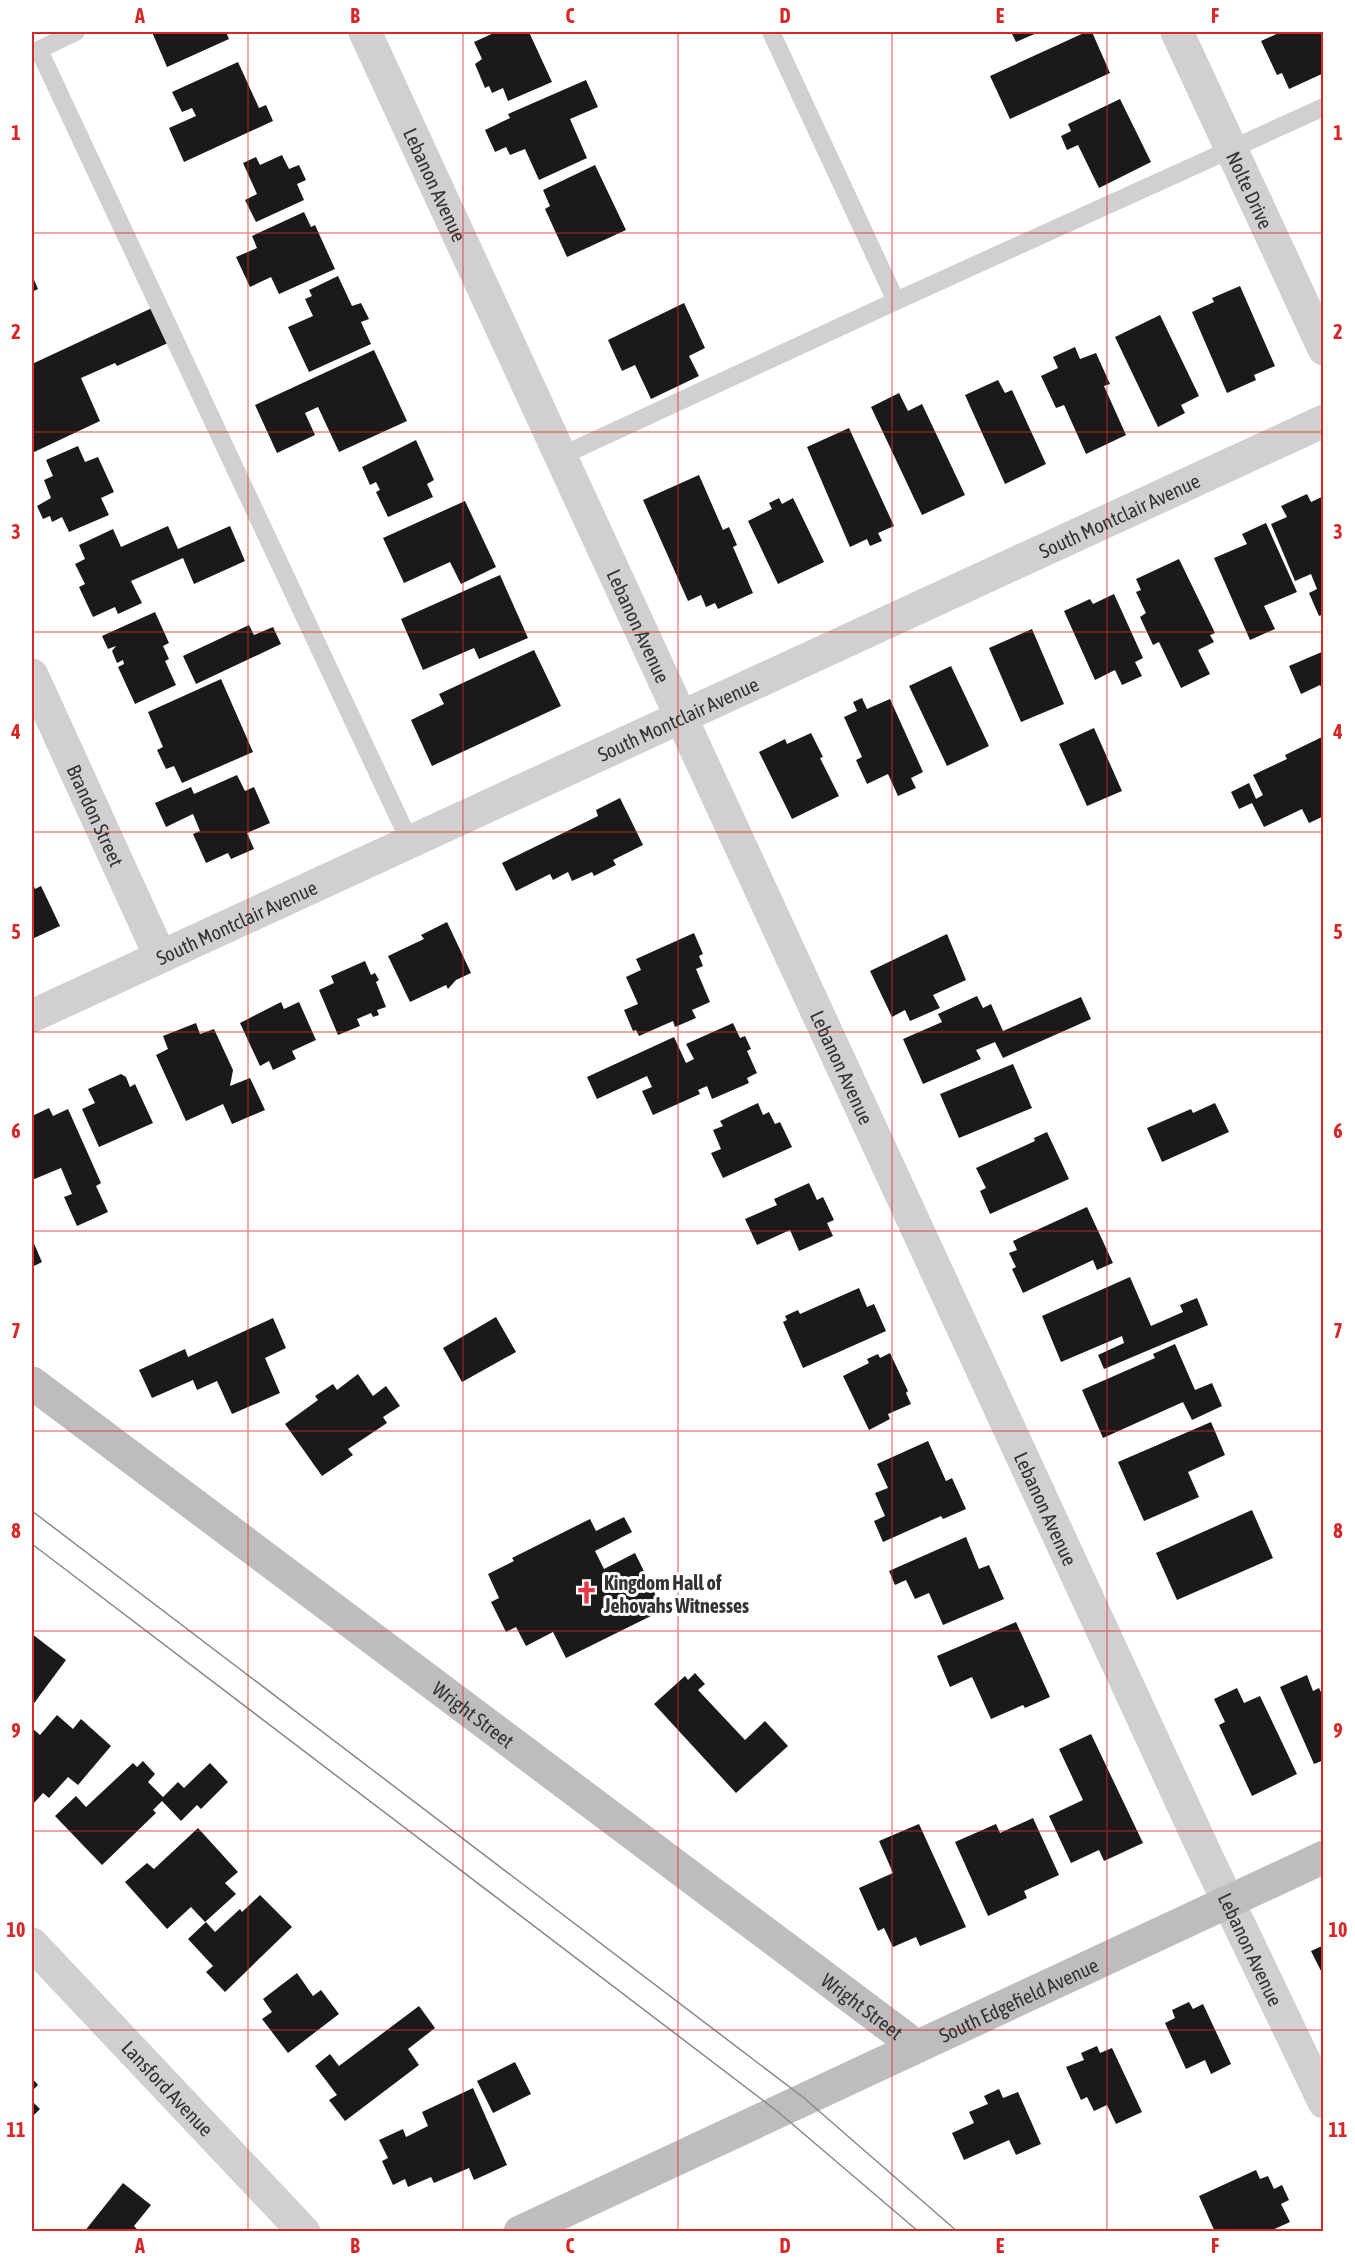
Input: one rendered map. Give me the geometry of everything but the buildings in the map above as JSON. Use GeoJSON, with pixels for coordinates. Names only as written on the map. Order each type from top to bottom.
{"type":"FeatureCollection","features":[{"type":"Feature","properties":{"kind":"street","name":"Lebanon Avenue"},"geometry":{"type":"LineString","coordinates":[[365,32],[1228,1902],[1323,2102]]}},
{"type":"Feature","properties":{"kind":"street","name":"Nolte Drive"},"geometry":{"type":"LineString","coordinates":[[1177,32],[1323,349]]}},
{"type":"Feature","properties":{"kind":"street","name":"South Montclair Avenue"},"geometry":{"type":"LineString","coordinates":[[32,1016],[1323,421]]}},
{"type":"Feature","properties":{"kind":"street","name":"Brandon Street"},"geometry":{"type":"LineString","coordinates":[[32,675],[160,956]]}},
{"type":"Feature","properties":{"kind":"street","name":"Wright Street"},"geometry":{"type":"LineString","coordinates":[[32,1383],[916,2046]]}},
{"type":"Feature","properties":{"kind":"street","name":"South Edgefield Avenue"},"geometry":{"type":"LineString","coordinates":[[520,2232],[1323,1857]]}},
{"type":"Feature","properties":{"kind":"street","name":"Lansford Avenue"},"geometry":{"type":"LineString","coordinates":[[32,1944],[304,2232]]}},
{"type":"Feature","properties":{"kind":"lane"},"geometry":{"type":"LineString","coordinates":[[76,32],[35,51],[410,842]]}},
{"type":"Feature","properties":{"kind":"lane"},"geometry":{"type":"LineString","coordinates":[[771,32],[896,300]]}},
{"type":"Feature","properties":{"kind":"lane"},"geometry":{"type":"LineString","coordinates":[[561,456],[896,300],[1323,107]]}},
{"type":"Feature","properties":{"kind":"tram line"},"geometry":{"type":"LineString","coordinates":[[32,1511],[804,2098],[958,2232]]}},
{"type":"Feature","properties":{"kind":"tram line"},"geometry":{"type":"LineString","coordinates":[[32,1544],[777,2111],[919,2232]]}},
{"type":"Feature","properties":{"kind":"place","name":"Kingdom Hall of Jehovahs Witnesses"},"geometry":{"type":"Point","coordinates":[586,1593]}}]}
